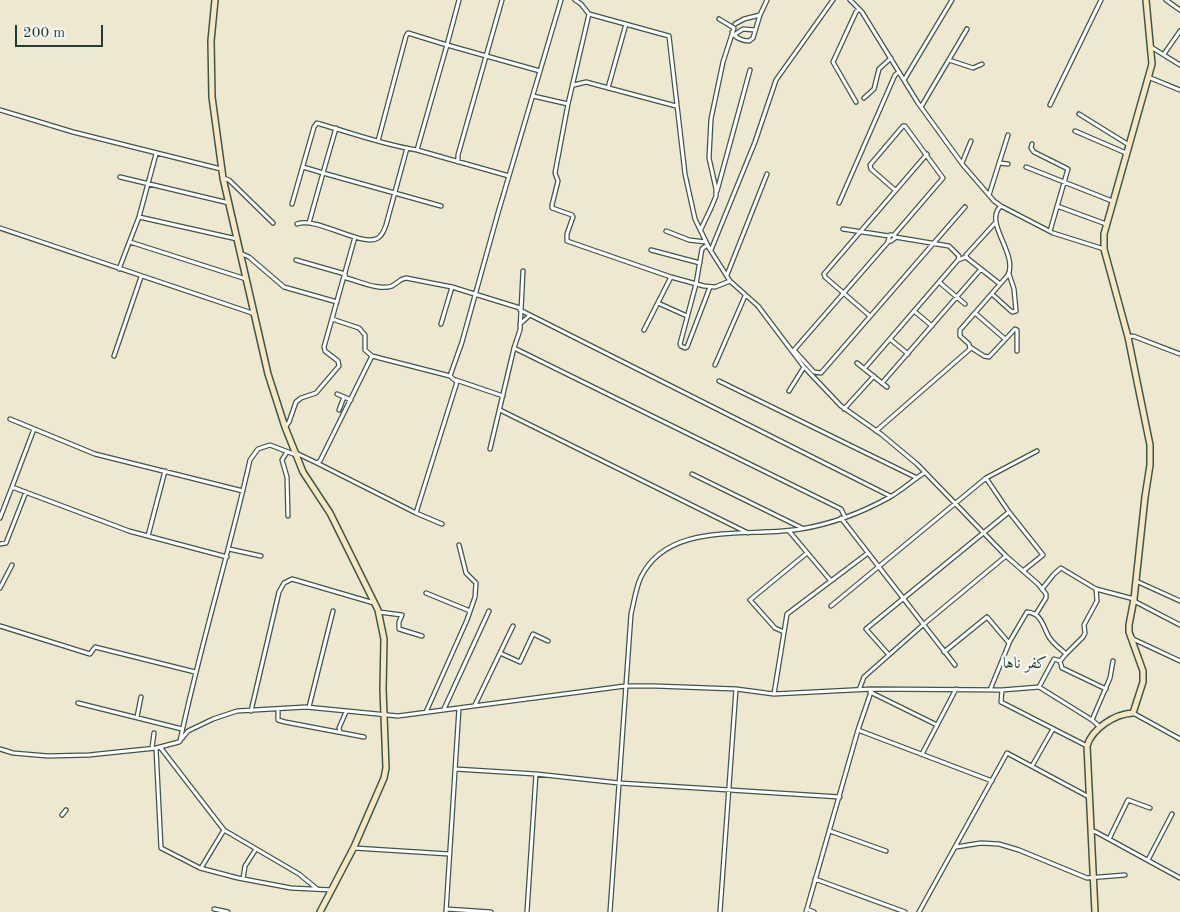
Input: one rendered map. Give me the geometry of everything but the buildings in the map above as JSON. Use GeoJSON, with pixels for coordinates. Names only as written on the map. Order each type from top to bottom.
{"type":"FeatureCollection","features":[{"type":"Feature","properties":{"kind":"street"},"geometry":{"type":"LineString","coordinates":[[215,0],[212,32],[212,97],[223,178],[268,374],[285,427],[303,472],[330,513],[375,603],[379,612],[384,639],[383,689],[386,768],[384,778],[354,848],[320,912]]}},
{"type":"Feature","properties":{"kind":"street"},"geometry":{"type":"LineString","coordinates":[[417,150],[459,0]]}},
{"type":"Feature","properties":{"kind":"street"},"geometry":{"type":"LineString","coordinates":[[458,162],[458,156],[502,0]]}},
{"type":"Feature","properties":{"kind":"street"},"geometry":{"type":"LineString","coordinates":[[450,376],[462,342],[560,0]]}},
{"type":"Feature","properties":{"kind":"street"},"geometry":{"type":"LineString","coordinates":[[575,0],[589,14],[668,36],[685,174],[695,219],[710,251],[730,281],[758,306],[804,367],[844,409],[876,431],[917,464],[1006,556],[1042,589],[1046,594],[1046,598],[1036,614]]}},
{"type":"Feature","properties":{"kind":"street"},"geometry":{"type":"LineString","coordinates":[[733,33],[745,41],[749,41],[752,38],[767,0]]}},
{"type":"Feature","properties":{"kind":"street"},"geometry":{"type":"LineString","coordinates":[[710,251],[755,142],[776,80],[833,0]]}},
{"type":"Feature","properties":{"kind":"street"},"geometry":{"type":"LineString","coordinates":[[850,0],[859,10],[891,58],[921,107],[962,163],[989,195],[1001,206],[1050,231],[1083,244],[1104,249]]}},
{"type":"Feature","properties":{"kind":"street"},"geometry":{"type":"LineString","coordinates":[[904,80],[952,0]]}},
{"type":"Feature","properties":{"kind":"street"},"geometry":{"type":"LineString","coordinates":[[1050,105],[1101,0]]}},
{"type":"Feature","properties":{"kind":"street"},"geometry":{"type":"LineString","coordinates":[[1133,713],[1143,682],[1141,666],[1129,632],[1150,458],[1144,412],[1128,336],[1104,249],[1104,234],[1152,64],[1146,0]]}},
{"type":"Feature","properties":{"kind":"street"},"geometry":{"type":"LineString","coordinates":[[1166,0],[1180,10]]}},
{"type":"Feature","properties":{"kind":"street"},"geometry":{"type":"LineString","coordinates":[[856,102],[833,62],[856,12],[859,10]]}},
{"type":"Feature","properties":{"kind":"street"},"geometry":{"type":"LineString","coordinates":[[589,14],[574,85],[568,104],[555,172],[558,181],[552,208],[573,217],[567,234],[567,241],[696,284],[710,287],[730,281]]}},
{"type":"Feature","properties":{"kind":"street"},"geometry":{"type":"LineString","coordinates":[[735,24],[744,18],[760,15]]}},
{"type":"Feature","properties":{"kind":"street"},"geometry":{"type":"LineString","coordinates":[[716,196],[709,158],[711,119],[723,62],[734,28],[719,19]]}},
{"type":"Feature","properties":{"kind":"street"},"geometry":{"type":"LineString","coordinates":[[608,88],[626,24]]}},
{"type":"Feature","properties":{"kind":"street"},"geometry":{"type":"LineString","coordinates":[[733,33],[743,29],[755,30]]}},
{"type":"Feature","properties":{"kind":"street"},"geometry":{"type":"LineString","coordinates":[[921,107],[967,30]]}},
{"type":"Feature","properties":{"kind":"street"},"geometry":{"type":"LineString","coordinates":[[1164,54],[1180,31]]}},
{"type":"Feature","properties":{"kind":"street"},"geometry":{"type":"LineString","coordinates":[[378,140],[408,33],[540,71]]}},
{"type":"Feature","properties":{"kind":"street"},"geometry":{"type":"LineString","coordinates":[[1150,47],[1180,65]]}},
{"type":"Feature","properties":{"kind":"street"},"geometry":{"type":"LineString","coordinates":[[864,98],[874,89],[879,69],[891,58]]}},
{"type":"Feature","properties":{"kind":"street"},"geometry":{"type":"LineString","coordinates":[[949,60],[973,68],[982,64]]}},
{"type":"Feature","properties":{"kind":"street"},"geometry":{"type":"LineString","coordinates":[[700,230],[716,196],[750,70]]}},
{"type":"Feature","properties":{"kind":"street"},"geometry":{"type":"LineString","coordinates":[[839,204],[880,106],[895,76],[900,72]]}},
{"type":"Feature","properties":{"kind":"street"},"geometry":{"type":"LineString","coordinates":[[1148,78],[1180,90]]}},
{"type":"Feature","properties":{"kind":"street"},"geometry":{"type":"LineString","coordinates":[[574,85],[586,82],[676,106]]}},
{"type":"Feature","properties":{"kind":"street"},"geometry":{"type":"LineString","coordinates":[[533,96],[568,104]]}},
{"type":"Feature","properties":{"kind":"street"},"geometry":{"type":"LineString","coordinates":[[0,110],[73,132],[222,169]]}},
{"type":"Feature","properties":{"kind":"street"},"geometry":{"type":"LineString","coordinates":[[1079,114],[1128,145]]}},
{"type":"Feature","properties":{"kind":"street"},"geometry":{"type":"LineString","coordinates":[[292,204],[315,124],[336,128],[509,176]]}},
{"type":"Feature","properties":{"kind":"street"},"geometry":{"type":"LineString","coordinates":[[793,351],[943,179],[907,126],[903,126],[870,166],[895,190]]}},
{"type":"Feature","properties":{"kind":"street"},"geometry":{"type":"LineString","coordinates":[[309,223],[336,128]]}},
{"type":"Feature","properties":{"kind":"street"},"geometry":{"type":"LineString","coordinates":[[1075,131],[1126,153]]}},
{"type":"Feature","properties":{"kind":"street"},"geometry":{"type":"LineString","coordinates":[[989,195],[1008,135]]}},
{"type":"Feature","properties":{"kind":"street"},"geometry":{"type":"LineString","coordinates":[[962,163],[971,141]]}},
{"type":"Feature","properties":{"kind":"street"},"geometry":{"type":"LineString","coordinates":[[1032,144],[1031,148],[1034,152],[1068,169],[1050,231]]}},
{"type":"Feature","properties":{"kind":"street"},"geometry":{"type":"LineString","coordinates":[[297,224],[302,222],[309,223],[372,240],[381,236],[395,194],[407,148]]}},
{"type":"Feature","properties":{"kind":"street"},"geometry":{"type":"LineString","coordinates":[[119,269],[139,217],[156,154]]}},
{"type":"Feature","properties":{"kind":"street"},"geometry":{"type":"LineString","coordinates":[[870,316],[825,277],[824,274],[927,154]]}},
{"type":"Feature","properties":{"kind":"street"},"geometry":{"type":"LineString","coordinates":[[999,164],[1008,164]]}},
{"type":"Feature","properties":{"kind":"street"},"geometry":{"type":"LineString","coordinates":[[1026,166],[1112,201]]}},
{"type":"Feature","properties":{"kind":"street"},"geometry":{"type":"LineString","coordinates":[[303,168],[440,206]]}},
{"type":"Feature","properties":{"kind":"street"},"geometry":{"type":"LineString","coordinates":[[726,275],[767,174]]}},
{"type":"Feature","properties":{"kind":"street"},"geometry":{"type":"LineString","coordinates":[[120,177],[230,204]]}},
{"type":"Feature","properties":{"kind":"street"},"geometry":{"type":"LineString","coordinates":[[223,178],[229,180],[273,223]]}},
{"type":"Feature","properties":{"kind":"street"},"geometry":{"type":"LineString","coordinates":[[992,294],[1012,312],[1016,311],[1008,258],[996,222],[996,212],[1001,206]]}},
{"type":"Feature","properties":{"kind":"street"},"geometry":{"type":"LineString","coordinates":[[1057,206],[1106,224]]}},
{"type":"Feature","properties":{"kind":"street"},"geometry":{"type":"LineString","coordinates":[[793,351],[814,372],[820,373],[965,207]]}},
{"type":"Feature","properties":{"kind":"street"},"geometry":{"type":"LineString","coordinates":[[139,217],[237,239]]}},
{"type":"Feature","properties":{"kind":"street"},"geometry":{"type":"LineString","coordinates":[[966,257],[966,252],[996,222]]}},
{"type":"Feature","properties":{"kind":"street"},"geometry":{"type":"LineString","coordinates":[[0,228],[255,314]]}},
{"type":"Feature","properties":{"kind":"street"},"geometry":{"type":"LineString","coordinates":[[843,229],[889,236],[892,234],[894,236],[949,246],[959,256],[958,260]]}},
{"type":"Feature","properties":{"kind":"street"},"geometry":{"type":"LineString","coordinates":[[666,231],[689,240],[706,243]]}},
{"type":"Feature","properties":{"kind":"street"},"geometry":{"type":"LineString","coordinates":[[889,236],[889,241]]}},
{"type":"Feature","properties":{"kind":"street"},"geometry":{"type":"LineString","coordinates":[[285,427],[289,422],[296,402],[301,398],[316,393],[339,367],[339,362],[326,352],[324,348],[356,237]]}},
{"type":"Feature","properties":{"kind":"street"},"geometry":{"type":"LineString","coordinates":[[130,242],[247,279]]}},
{"type":"Feature","properties":{"kind":"street"},"geometry":{"type":"LineString","coordinates":[[706,243],[703,248],[696,284],[680,344],[685,348],[710,287]]}},
{"type":"Feature","properties":{"kind":"street"},"geometry":{"type":"LineString","coordinates":[[651,250],[700,263]]}},
{"type":"Feature","properties":{"kind":"street"},"geometry":{"type":"LineString","coordinates":[[240,253],[249,257],[287,288],[337,302]]}},
{"type":"Feature","properties":{"kind":"street"},"geometry":{"type":"LineString","coordinates":[[864,369],[958,260],[966,257]]}},
{"type":"Feature","properties":{"kind":"street"},"geometry":{"type":"LineString","coordinates":[[966,257],[1000,284]]}},
{"type":"Feature","properties":{"kind":"street"},"geometry":{"type":"LineString","coordinates":[[296,260],[345,274],[346,278],[377,286],[391,286],[400,279],[406,278],[475,293],[520,309],[891,496]]}},
{"type":"Feature","properties":{"kind":"street"},"geometry":{"type":"LineString","coordinates":[[882,383],[981,269]]}},
{"type":"Feature","properties":{"kind":"street"},"geometry":{"type":"LineString","coordinates":[[490,449],[520,324],[523,271]]}},
{"type":"Feature","properties":{"kind":"street"},"geometry":{"type":"LineString","coordinates":[[1009,274],[959,331],[960,336],[969,343],[970,347],[987,357],[1016,329],[1017,351]]}},
{"type":"Feature","properties":{"kind":"street"},"geometry":{"type":"LineString","coordinates":[[114,356],[142,276]]}},
{"type":"Feature","properties":{"kind":"street"},"geometry":{"type":"LineString","coordinates":[[644,330],[671,277]]}},
{"type":"Feature","properties":{"kind":"street"},"geometry":{"type":"LineString","coordinates":[[938,282],[965,304]]}},
{"type":"Feature","properties":{"kind":"street"},"geometry":{"type":"LineString","coordinates":[[441,324],[452,287]]}},
{"type":"Feature","properties":{"kind":"street"},"geometry":{"type":"LineString","coordinates":[[715,365],[746,296]]}},
{"type":"Feature","properties":{"kind":"street"},"geometry":{"type":"LineString","coordinates":[[658,303],[687,316]]}},
{"type":"Feature","properties":{"kind":"street"},"geometry":{"type":"LineString","coordinates":[[914,311],[932,326]]}},
{"type":"Feature","properties":{"kind":"street"},"geometry":{"type":"LineString","coordinates":[[975,313],[1005,339]]}},
{"type":"Feature","properties":{"kind":"street"},"geometry":{"type":"LineString","coordinates":[[520,324],[530,315]]}},
{"type":"Feature","properties":{"kind":"street"},"geometry":{"type":"LineString","coordinates":[[332,320],[359,328],[365,335],[365,350],[372,356],[450,376],[456,380],[503,396]]}},
{"type":"Feature","properties":{"kind":"street"},"geometry":{"type":"LineString","coordinates":[[1128,336],[1133,336],[1180,354]]}},
{"type":"Feature","properties":{"kind":"street"},"geometry":{"type":"LineString","coordinates":[[890,339],[908,354]]}},
{"type":"Feature","properties":{"kind":"street"},"geometry":{"type":"LineString","coordinates":[[876,431],[969,350],[970,347]]}},
{"type":"Feature","properties":{"kind":"street"},"geometry":{"type":"LineString","coordinates":[[514,348],[841,509],[843,517],[868,553],[955,665]]}},
{"type":"Feature","properties":{"kind":"street"},"geometry":{"type":"LineString","coordinates":[[317,463],[320,461],[372,356]]}},
{"type":"Feature","properties":{"kind":"street"},"geometry":{"type":"LineString","coordinates":[[857,362],[887,387]]}},
{"type":"Feature","properties":{"kind":"street"},"geometry":{"type":"LineString","coordinates":[[789,391],[804,367]]}},
{"type":"Feature","properties":{"kind":"street"},"geometry":{"type":"LineString","coordinates":[[844,409],[874,376]]}},
{"type":"Feature","properties":{"kind":"street"},"geometry":{"type":"LineString","coordinates":[[416,513],[457,382],[456,380]]}},
{"type":"Feature","properties":{"kind":"street"},"geometry":{"type":"LineString","coordinates":[[719,381],[917,478]]}},
{"type":"Feature","properties":{"kind":"street"},"geometry":{"type":"LineString","coordinates":[[337,394],[351,400]]}},
{"type":"Feature","properties":{"kind":"street"},"geometry":{"type":"LineString","coordinates":[[338,410],[344,397]]}},
{"type":"Feature","properties":{"kind":"street"},"geometry":{"type":"LineString","coordinates":[[500,410],[748,533]]}},
{"type":"Feature","properties":{"kind":"street"},"geometry":{"type":"LineString","coordinates":[[10,419],[95,454],[243,490]]}},
{"type":"Feature","properties":{"kind":"street"},"geometry":{"type":"LineString","coordinates":[[0,518],[34,429]]}},
{"type":"Feature","properties":{"kind":"street"},"geometry":{"type":"LineString","coordinates":[[180,742],[195,672],[227,557],[250,460],[258,449],[270,445],[296,454],[442,524]]}},
{"type":"Feature","properties":{"kind":"street"},"geometry":{"type":"LineString","coordinates":[[831,606],[986,478],[1037,451]]}},
{"type":"Feature","properties":{"kind":"street"},"geometry":{"type":"LineString","coordinates":[[287,452],[282,460],[288,477],[288,516]]}},
{"type":"Feature","properties":{"kind":"street"},"geometry":{"type":"LineString","coordinates":[[148,536],[165,471]]}},
{"type":"Feature","properties":{"kind":"street"},"geometry":{"type":"LineString","coordinates":[[610,912],[631,614],[641,577],[653,559],[672,545],[700,535],[803,529],[843,517],[891,496],[924,472]]}},
{"type":"Feature","properties":{"kind":"street"},"geometry":{"type":"LineString","coordinates":[[692,474],[803,529]]}},
{"type":"Feature","properties":{"kind":"street"},"geometry":{"type":"LineString","coordinates":[[986,478],[1009,512],[1043,555],[1023,571]]}},
{"type":"Feature","properties":{"kind":"street"},"geometry":{"type":"LineString","coordinates":[[12,487],[129,531],[227,557]]}},
{"type":"Feature","properties":{"kind":"street"},"geometry":{"type":"LineString","coordinates":[[0,544],[6,542],[26,492]]}},
{"type":"Feature","properties":{"kind":"street"},"geometry":{"type":"LineString","coordinates":[[889,655],[866,629],[1009,512]]}},
{"type":"Feature","properties":{"kind":"street"},"geometry":{"type":"LineString","coordinates":[[789,530],[831,581]]}},
{"type":"Feature","properties":{"kind":"street"},"geometry":{"type":"LineString","coordinates":[[426,712],[475,597],[476,583],[466,573],[459,544]]}},
{"type":"Feature","properties":{"kind":"street"},"geometry":{"type":"LineString","coordinates":[[229,549],[261,556]]}},
{"type":"Feature","properties":{"kind":"street"},"geometry":{"type":"LineString","coordinates":[[784,632],[775,628],[750,600],[807,553]]}},
{"type":"Feature","properties":{"kind":"street"},"geometry":{"type":"LineString","coordinates":[[774,694],[787,614],[868,553]]}},
{"type":"Feature","properties":{"kind":"street"},"geometry":{"type":"LineString","coordinates":[[859,690],[864,677],[1006,556]]}},
{"type":"Feature","properties":{"kind":"street"},"geometry":{"type":"LineString","coordinates":[[0,588],[12,565]]}},
{"type":"Feature","properties":{"kind":"street"},"geometry":{"type":"LineString","coordinates":[[1042,589],[1061,568],[1096,589],[1134,599],[1180,625]]}},
{"type":"Feature","properties":{"kind":"street"},"geometry":{"type":"LineString","coordinates":[[251,710],[279,592],[284,582],[292,579],[375,603]]}},
{"type":"Feature","properties":{"kind":"street"},"geometry":{"type":"LineString","coordinates":[[1136,581],[1180,601]]}},
{"type":"Feature","properties":{"kind":"street"},"geometry":{"type":"LineString","coordinates":[[1060,661],[1083,637],[1085,632],[1084,625],[1097,601],[1096,589]]}},
{"type":"Feature","properties":{"kind":"street"},"geometry":{"type":"LineString","coordinates":[[426,593],[470,611]]}},
{"type":"Feature","properties":{"kind":"street"},"geometry":{"type":"LineString","coordinates":[[309,707],[333,611]]}},
{"type":"Feature","properties":{"kind":"street"},"geometry":{"type":"LineString","coordinates":[[444,710],[489,611]]}},
{"type":"Feature","properties":{"kind":"street"},"geometry":{"type":"LineString","coordinates":[[379,612],[402,614],[399,629],[422,636]]}},
{"type":"Feature","properties":{"kind":"street"},"geometry":{"type":"LineString","coordinates":[[990,690],[1009,644],[1027,612],[1036,614],[1042,620],[1049,638],[1066,654]]}},
{"type":"Feature","properties":{"kind":"street"},"geometry":{"type":"LineString","coordinates":[[944,652],[987,618],[1009,644]]}},
{"type":"Feature","properties":{"kind":"street"},"geometry":{"type":"LineString","coordinates":[[0,626],[90,654],[95,647],[195,672]]}},
{"type":"Feature","properties":{"kind":"street"},"geometry":{"type":"LineString","coordinates":[[474,706],[513,626]]}},
{"type":"Feature","properties":{"kind":"street"},"geometry":{"type":"LineString","coordinates":[[1129,632],[1133,639],[1180,661]]}},
{"type":"Feature","properties":{"kind":"street"},"geometry":{"type":"LineString","coordinates":[[500,653],[520,662],[533,634],[548,641]]}},
{"type":"Feature","properties":{"kind":"street"},"geometry":{"type":"LineString","coordinates":[[1039,687],[1054,659],[1060,661]]}},
{"type":"Feature","properties":{"kind":"street"},"geometry":{"type":"LineString","coordinates":[[1060,661],[1062,668],[1106,689]]}},
{"type":"Feature","properties":{"kind":"street"},"geometry":{"type":"LineString","coordinates":[[1092,720],[1112,673],[1113,661]]}},
{"type":"Feature","properties":{"kind":"street"},"geometry":{"type":"LineString","coordinates":[[0,749],[13,753],[48,756],[89,755],[156,748],[180,742],[188,731],[213,718],[237,711],[309,707],[398,716],[625,686],[736,690],[774,694],[859,690],[1002,690],[1039,687],[1100,727]]}},
{"type":"Feature","properties":{"kind":"street"},"geometry":{"type":"LineString","coordinates":[[720,912],[736,690]]}},
{"type":"Feature","properties":{"kind":"street"},"geometry":{"type":"LineString","coordinates":[[871,690],[937,725]]}},
{"type":"Feature","properties":{"kind":"street"},"geometry":{"type":"LineString","coordinates":[[814,912],[806,911],[871,690]]}},
{"type":"Feature","properties":{"kind":"street"},"geometry":{"type":"LineString","coordinates":[[922,754],[956,690]]}},
{"type":"Feature","properties":{"kind":"street"},"geometry":{"type":"LineString","coordinates":[[1002,690],[1001,702],[1087,746]]}},
{"type":"Feature","properties":{"kind":"street"},"geometry":{"type":"LineString","coordinates":[[137,718],[141,697]]}},
{"type":"Feature","properties":{"kind":"street"},"geometry":{"type":"LineString","coordinates":[[78,703],[182,729]]}},
{"type":"Feature","properties":{"kind":"street"},"geometry":{"type":"LineString","coordinates":[[459,708],[446,911],[490,912]]}},
{"type":"Feature","properties":{"kind":"street"},"geometry":{"type":"LineString","coordinates":[[278,709],[278,720],[364,737]]}},
{"type":"Feature","properties":{"kind":"street"},"geometry":{"type":"LineString","coordinates":[[340,733],[339,728],[346,712]]}},
{"type":"Feature","properties":{"kind":"street"},"geometry":{"type":"LineString","coordinates":[[1095,912],[1087,746],[1089,737],[1100,727],[1124,714],[1133,713],[1180,739]]}},
{"type":"Feature","properties":{"kind":"street"},"geometry":{"type":"LineString","coordinates":[[1032,766],[1053,729]]}},
{"type":"Feature","properties":{"kind":"street"},"geometry":{"type":"LineString","coordinates":[[858,730],[992,781]]}},
{"type":"Feature","properties":{"kind":"street"},"geometry":{"type":"LineString","coordinates":[[154,733],[161,848],[200,868],[243,879],[291,888],[332,890]]}},
{"type":"Feature","properties":{"kind":"street"},"geometry":{"type":"LineString","coordinates":[[156,748],[224,830],[299,874],[316,889]]}},
{"type":"Feature","properties":{"kind":"street"},"geometry":{"type":"LineString","coordinates":[[919,912],[1007,753],[1090,798]]}},
{"type":"Feature","properties":{"kind":"street"},"geometry":{"type":"LineString","coordinates":[[455,769],[536,774],[619,783],[840,797]]}},
{"type":"Feature","properties":{"kind":"street"},"geometry":{"type":"LineString","coordinates":[[527,912],[536,774]]}},
{"type":"Feature","properties":{"kind":"street"},"geometry":{"type":"LineString","coordinates":[[1109,839],[1128,800],[1150,808]]}},
{"type":"Feature","properties":{"kind":"street"},"geometry":{"type":"LineString","coordinates":[[62,815],[66,810]]}},
{"type":"Feature","properties":{"kind":"street"},"geometry":{"type":"LineString","coordinates":[[1148,860],[1172,814]]}},
{"type":"Feature","properties":{"kind":"street"},"geometry":{"type":"LineString","coordinates":[[200,868],[224,830]]}},
{"type":"Feature","properties":{"kind":"street"},"geometry":{"type":"LineString","coordinates":[[830,831],[886,851]]}},
{"type":"Feature","properties":{"kind":"street"},"geometry":{"type":"LineString","coordinates":[[1092,831],[1180,878]]}},
{"type":"Feature","properties":{"kind":"street"},"geometry":{"type":"LineString","coordinates":[[956,847],[981,843],[999,844],[1019,850],[1087,878],[1125,875]]}},
{"type":"Feature","properties":{"kind":"street"},"geometry":{"type":"LineString","coordinates":[[243,879],[245,866],[256,848]]}},
{"type":"Feature","properties":{"kind":"street"},"geometry":{"type":"LineString","coordinates":[[354,848],[449,854]]}},
{"type":"Feature","properties":{"kind":"street"},"geometry":{"type":"LineString","coordinates":[[815,878],[905,912]]}},
{"type":"Feature","properties":{"kind":"street"},"geometry":{"type":"LineString","coordinates":[[214,909],[228,912]]}},
{"type":"Feature","properties":{"kind":"district","name":"كفر ناها"},"geometry":{"type":"Point","coordinates":[1025,664]}}]}
